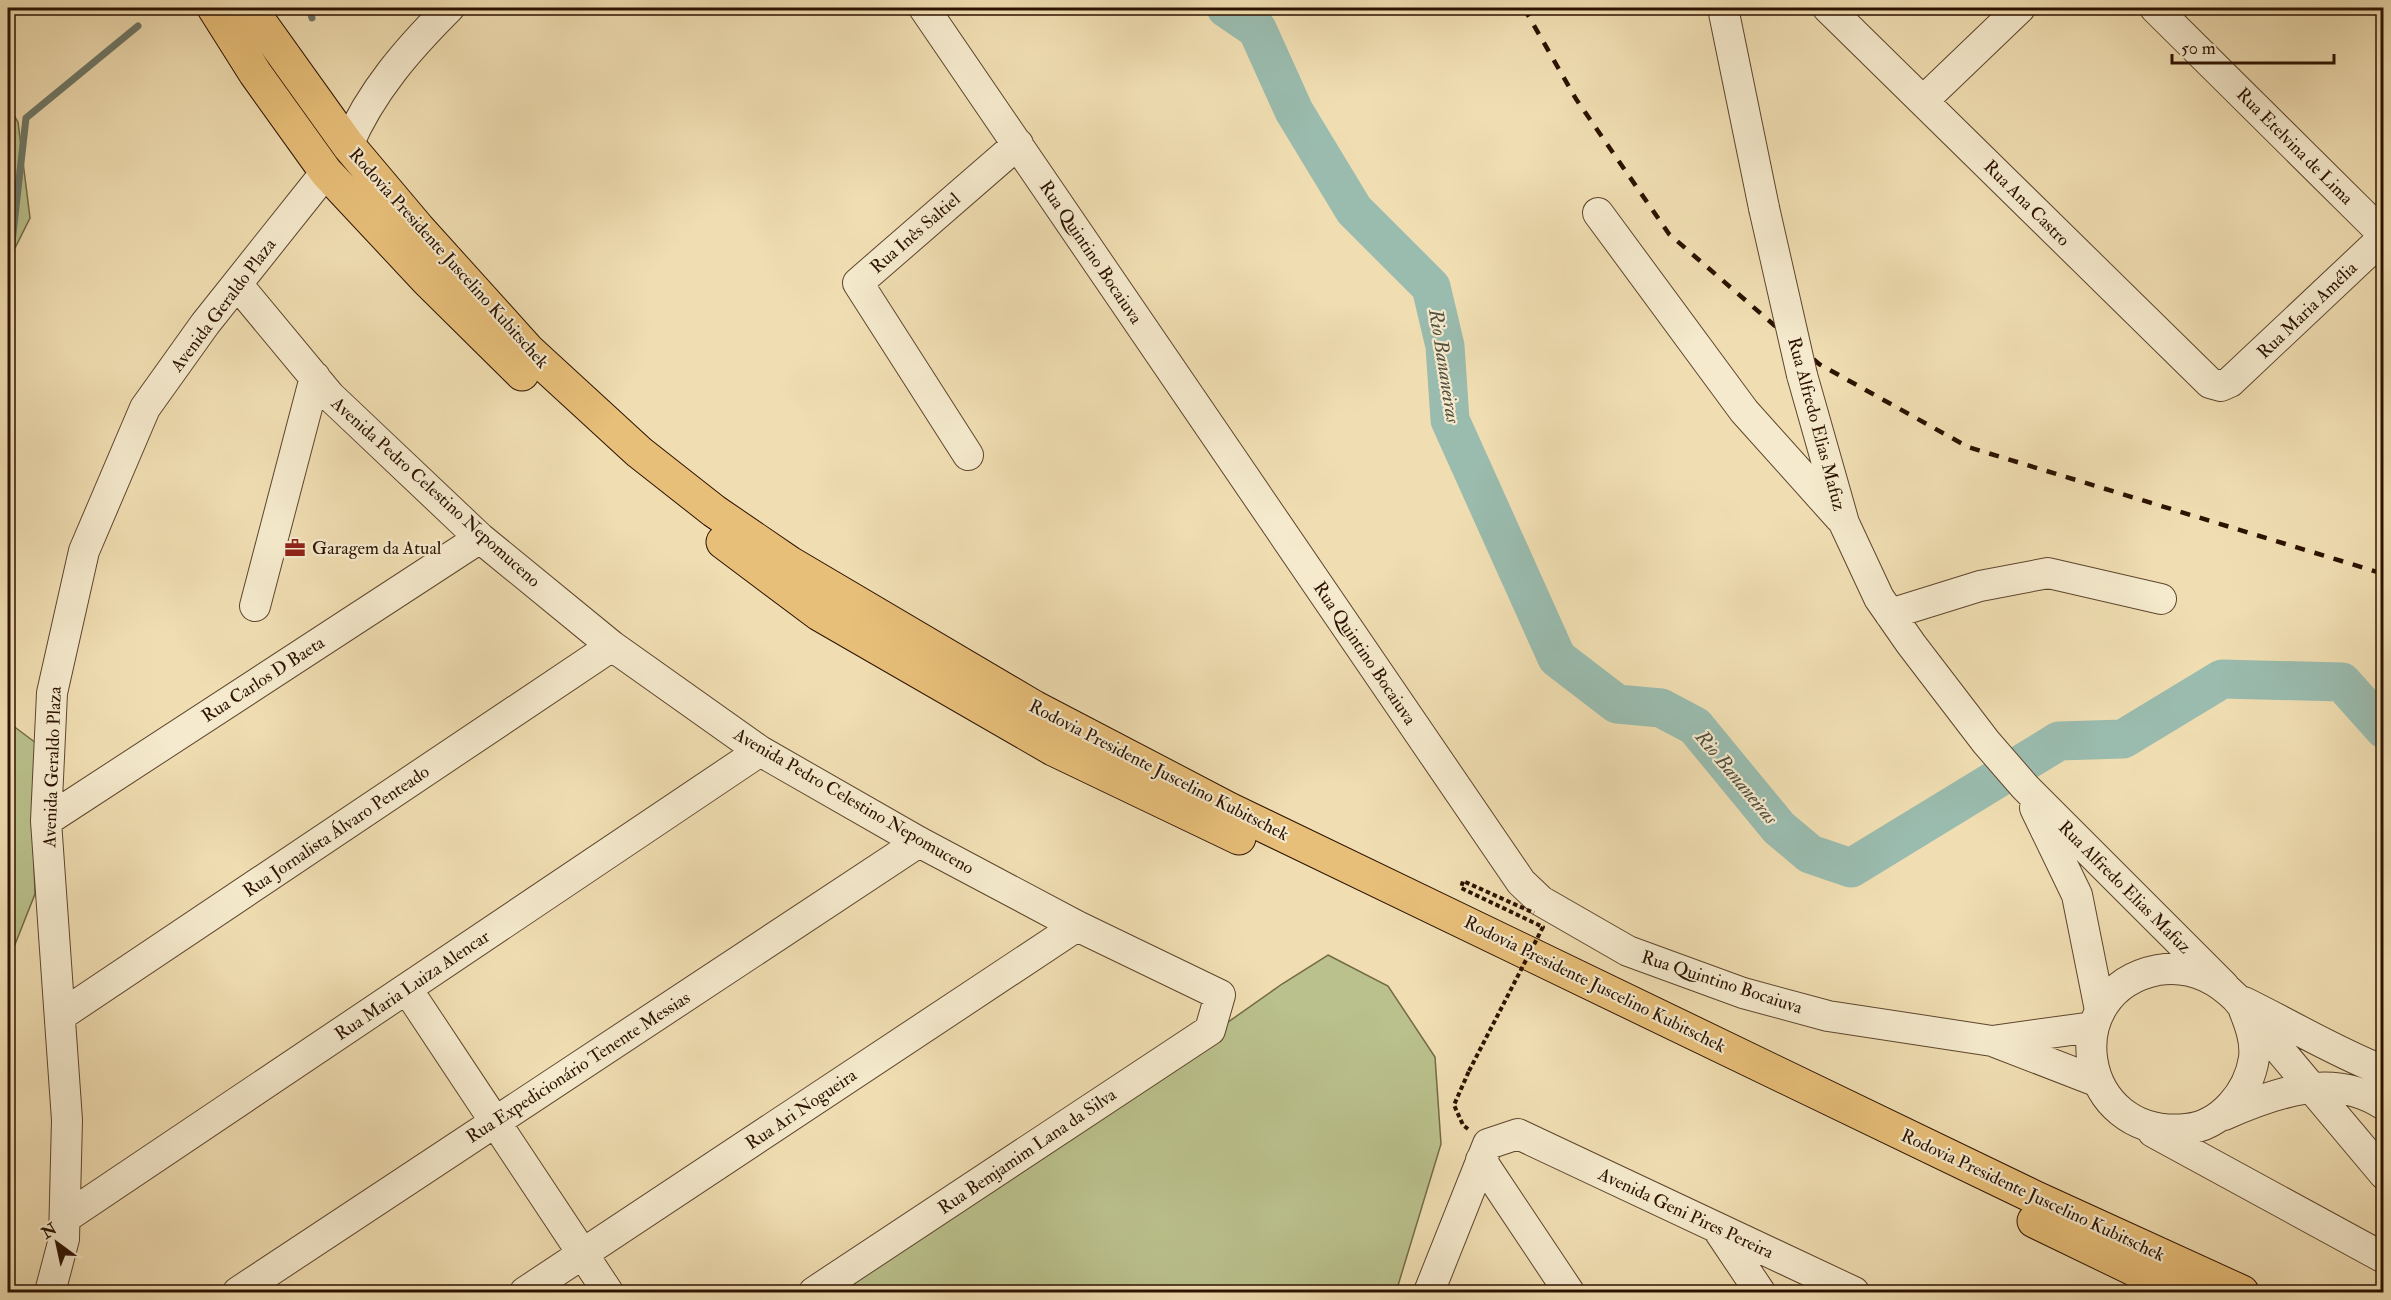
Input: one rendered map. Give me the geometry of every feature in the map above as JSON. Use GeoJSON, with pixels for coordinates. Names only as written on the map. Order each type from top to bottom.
{"type":"FeatureCollection","features":[{"type":"Feature","properties":{"kind":"highway","name":"Rodovia Presidente Juscelino Kubitschek"},"geometry":{"type":"LineString","coordinates":[[214,8],[255,74],[326,172],[427,280],[518,370],[604,445],[692,517],[819,614],[1053,749],[2181,1293]]}},
{"type":"Feature","properties":{"kind":"highway","name":"Rodovia Presidente Juscelino Kubitschek"},"geometry":{"type":"LineString","coordinates":[[250,8],[348,145],[418,228],[529,351],[639,452],[714,512],[790,563],[1034,707],[1229,809],[2034,1197],[2242,1293]]}},
{"type":"Feature","properties":{"kind":"street"},"geometry":{"type":"LineString","coordinates":[[348,145],[361,113],[379,86],[449,8]]}},
{"type":"Feature","properties":{"kind":"street","name":"Rua Quintino Bocaiuva"},"geometry":{"type":"LineString","coordinates":[[924,8],[1521,882],[1536,898],[1628,951],[1743,993],[1828,1016],[1992,1041],[2096,1081]]}},
{"type":"Feature","properties":{"kind":"street","name":"Rua Alfredo Elias Mafuz"},"geometry":{"type":"LineString","coordinates":[[1723,8],[1764,208],[1802,375],[1844,523],[1879,598],[1986,742],[2026,788],[2235,998]]}},
{"type":"Feature","properties":{"kind":"street","name":"Rua Ana Castro"},"geometry":{"type":"LineString","coordinates":[[1828,8],[2210,383],[2221,386],[2230,382]]}},
{"type":"Feature","properties":{"kind":"street"},"geometry":{"type":"LineString","coordinates":[[1924,100],[2020,8]]}},
{"type":"Feature","properties":{"kind":"street","name":"Rua Etelvina de Lima"},"geometry":{"type":"LineString","coordinates":[[2155,8],[2384,236]]}},
{"type":"Feature","properties":{"kind":"street","name":"Rua Inês Saltiel"},"geometry":{"type":"LineString","coordinates":[[968,455],[858,283],[1018,144]]}},
{"type":"Feature","properties":{"kind":"street","name":"Avenida Geraldo Plaza"},"geometry":{"type":"LineString","coordinates":[[50,1293],[64,1239],[67,1120],[46,821],[52,693],[84,552],[145,408],[237,284],[326,172]]}},
{"type":"Feature","properties":{"kind":"street"},"geometry":{"type":"LineString","coordinates":[[1598,213],[1744,411],[1844,523]]}},
{"type":"Feature","properties":{"kind":"street","name":"Rua Maria Amélia"},"geometry":{"type":"LineString","coordinates":[[2230,382],[2384,236]]}},
{"type":"Feature","properties":{"kind":"street","name":"Avenida Pedro Celestino Nepomuceno"},"geometry":{"type":"LineString","coordinates":[[237,284],[330,396],[480,538],[612,646],[760,751],[918,842],[1077,926],[1220,995]]}},
{"type":"Feature","properties":{"kind":"street"},"geometry":{"type":"LineString","coordinates":[[255,606],[315,377]]}},
{"type":"Feature","properties":{"kind":"street","name":"Rua Carlos D Baeta"},"geometry":{"type":"LineString","coordinates":[[46,821],[480,538]]}},
{"type":"Feature","properties":{"kind":"street"},"geometry":{"type":"LineString","coordinates":[[1890,614],[1980,586],[2048,573],[2161,599]]}},
{"type":"Feature","properties":{"kind":"street","name":"Rua Jornalista Álvaro Penteado"},"geometry":{"type":"LineString","coordinates":[[60,1017],[612,646]]}},
{"type":"Feature","properties":{"kind":"street","name":"Rua Maria Luiza Alencar"},"geometry":{"type":"LineString","coordinates":[[65,1218],[760,751]]}},
{"type":"Feature","properties":{"kind":"street","name":"Rua Alfredo Elias Mafuz"},"geometry":{"type":"LineString","coordinates":[[2026,788],[2077,895],[2097,1019]]}},
{"type":"Feature","properties":{"kind":"street","name":"Rua Expedicionário Tenente Messias"},"geometry":{"type":"LineString","coordinates":[[238,1293],[918,842]]}},
{"type":"Feature","properties":{"kind":"street","name":"Rua Ari Nogueira"},"geometry":{"type":"LineString","coordinates":[[525,1293],[1077,926]]}},
{"type":"Feature","properties":{"kind":"street"},"geometry":{"type":"LineString","coordinates":[[2384,1071],[2343,1055],[2291,1025],[2235,998],[2199,972],[2171,968],[2143,973],[2118,988],[2097,1019],[2090,1054],[2096,1081],[2115,1108],[2142,1126],[2384,1258]]}},
{"type":"Feature","properties":{"kind":"street"},"geometry":{"type":"LineString","coordinates":[[407,989],[609,1293]]}},
{"type":"Feature","properties":{"kind":"street","name":"Rua Bemjamim Lana da Silva"},"geometry":{"type":"LineString","coordinates":[[814,1293],[1210,1030],[1220,995]]}},
{"type":"Feature","properties":{"kind":"street"},"geometry":{"type":"LineString","coordinates":[[2235,998],[2384,1174]]}},
{"type":"Feature","properties":{"kind":"street"},"geometry":{"type":"LineString","coordinates":[[2215,1119],[2234,1103],[2247,1082],[2252,1066],[2253,1033],[2235,998]]}},
{"type":"Feature","properties":{"kind":"street","name":"Rua Quintino Bocaiuva"},"geometry":{"type":"LineString","coordinates":[[1992,1041],[2097,1019]]}},
{"type":"Feature","properties":{"kind":"street"},"geometry":{"type":"LineString","coordinates":[[2142,1126],[2175,1131],[2192,1129],[2259,1100],[2308,1087],[2342,1088],[2380,1094]]}},
{"type":"Feature","properties":{"kind":"street","name":"Avenida Geni Pires Pereira"},"geometry":{"type":"LineString","coordinates":[[1484,1152],[1518,1134],[1854,1293]]}},
{"type":"Feature","properties":{"kind":"street"},"geometry":{"type":"LineString","coordinates":[[1429,1293],[1484,1152]]}},
{"type":"Feature","properties":{"kind":"street"},"geometry":{"type":"LineString","coordinates":[[1484,1152],[1569,1293]]}},
{"type":"Feature","properties":{"kind":"street"},"geometry":{"type":"LineString","coordinates":[[1717,1228],[1760,1293]]}},
{"type":"Feature","properties":{"kind":"path"},"geometry":{"type":"LineString","coordinates":[[1484,1152],[1463,1125],[1454,1105],[1543,927],[1461,888],[1463,881],[1534,913]]}},
{"type":"Feature","properties":{"kind":"green space"},"geometry":{"type":"Polygon","coordinates":[[[8,106],[18,122],[30,218],[8,262],[8,106]]]}},
{"type":"Feature","properties":{"kind":"green space"},"geometry":{"type":"Polygon","coordinates":[[[8,722],[36,743],[32,802],[35,894],[8,962],[8,722]]]}},
{"type":"Feature","properties":{"kind":"green space"},"geometry":{"type":"Polygon","coordinates":[[[1328,955],[1388,986],[1435,1057],[1441,1144],[1396,1292],[828,1292],[976,1200],[1282,984],[1328,955]]]}},
{"type":"Feature","properties":{"kind":"waterway"},"geometry":{"type":"LineString","coordinates":[[309,8],[312,18]]}},
{"type":"Feature","properties":{"kind":"waterway","name":"Rio Bananeiras"},"geometry":{"type":"LineString","coordinates":[[1226,8],[1257,29],[1294,111],[1354,210],[1431,287],[1445,346],[1450,420],[1557,658],[1617,704],[1661,708],[1695,726],[1779,828],[1810,854],[1851,868],[2059,741],[2123,739],[2222,679],[2342,682],[2384,729]]}},
{"type":"Feature","properties":{"kind":"waterway"},"geometry":{"type":"LineString","coordinates":[[8,255],[11,251],[26,118],[138,26]]}},
{"type":"Feature","properties":{"kind":"railway"},"geometry":{"type":"LineString","coordinates":[[1524,8],[1576,99],[1669,234],[1819,364],[1968,447],[2384,574]]}},
{"type":"Feature","properties":{"kind":"place","name":"Garagem da Atual"},"geometry":{"type":"Point","coordinates":[295,548]}}]}
